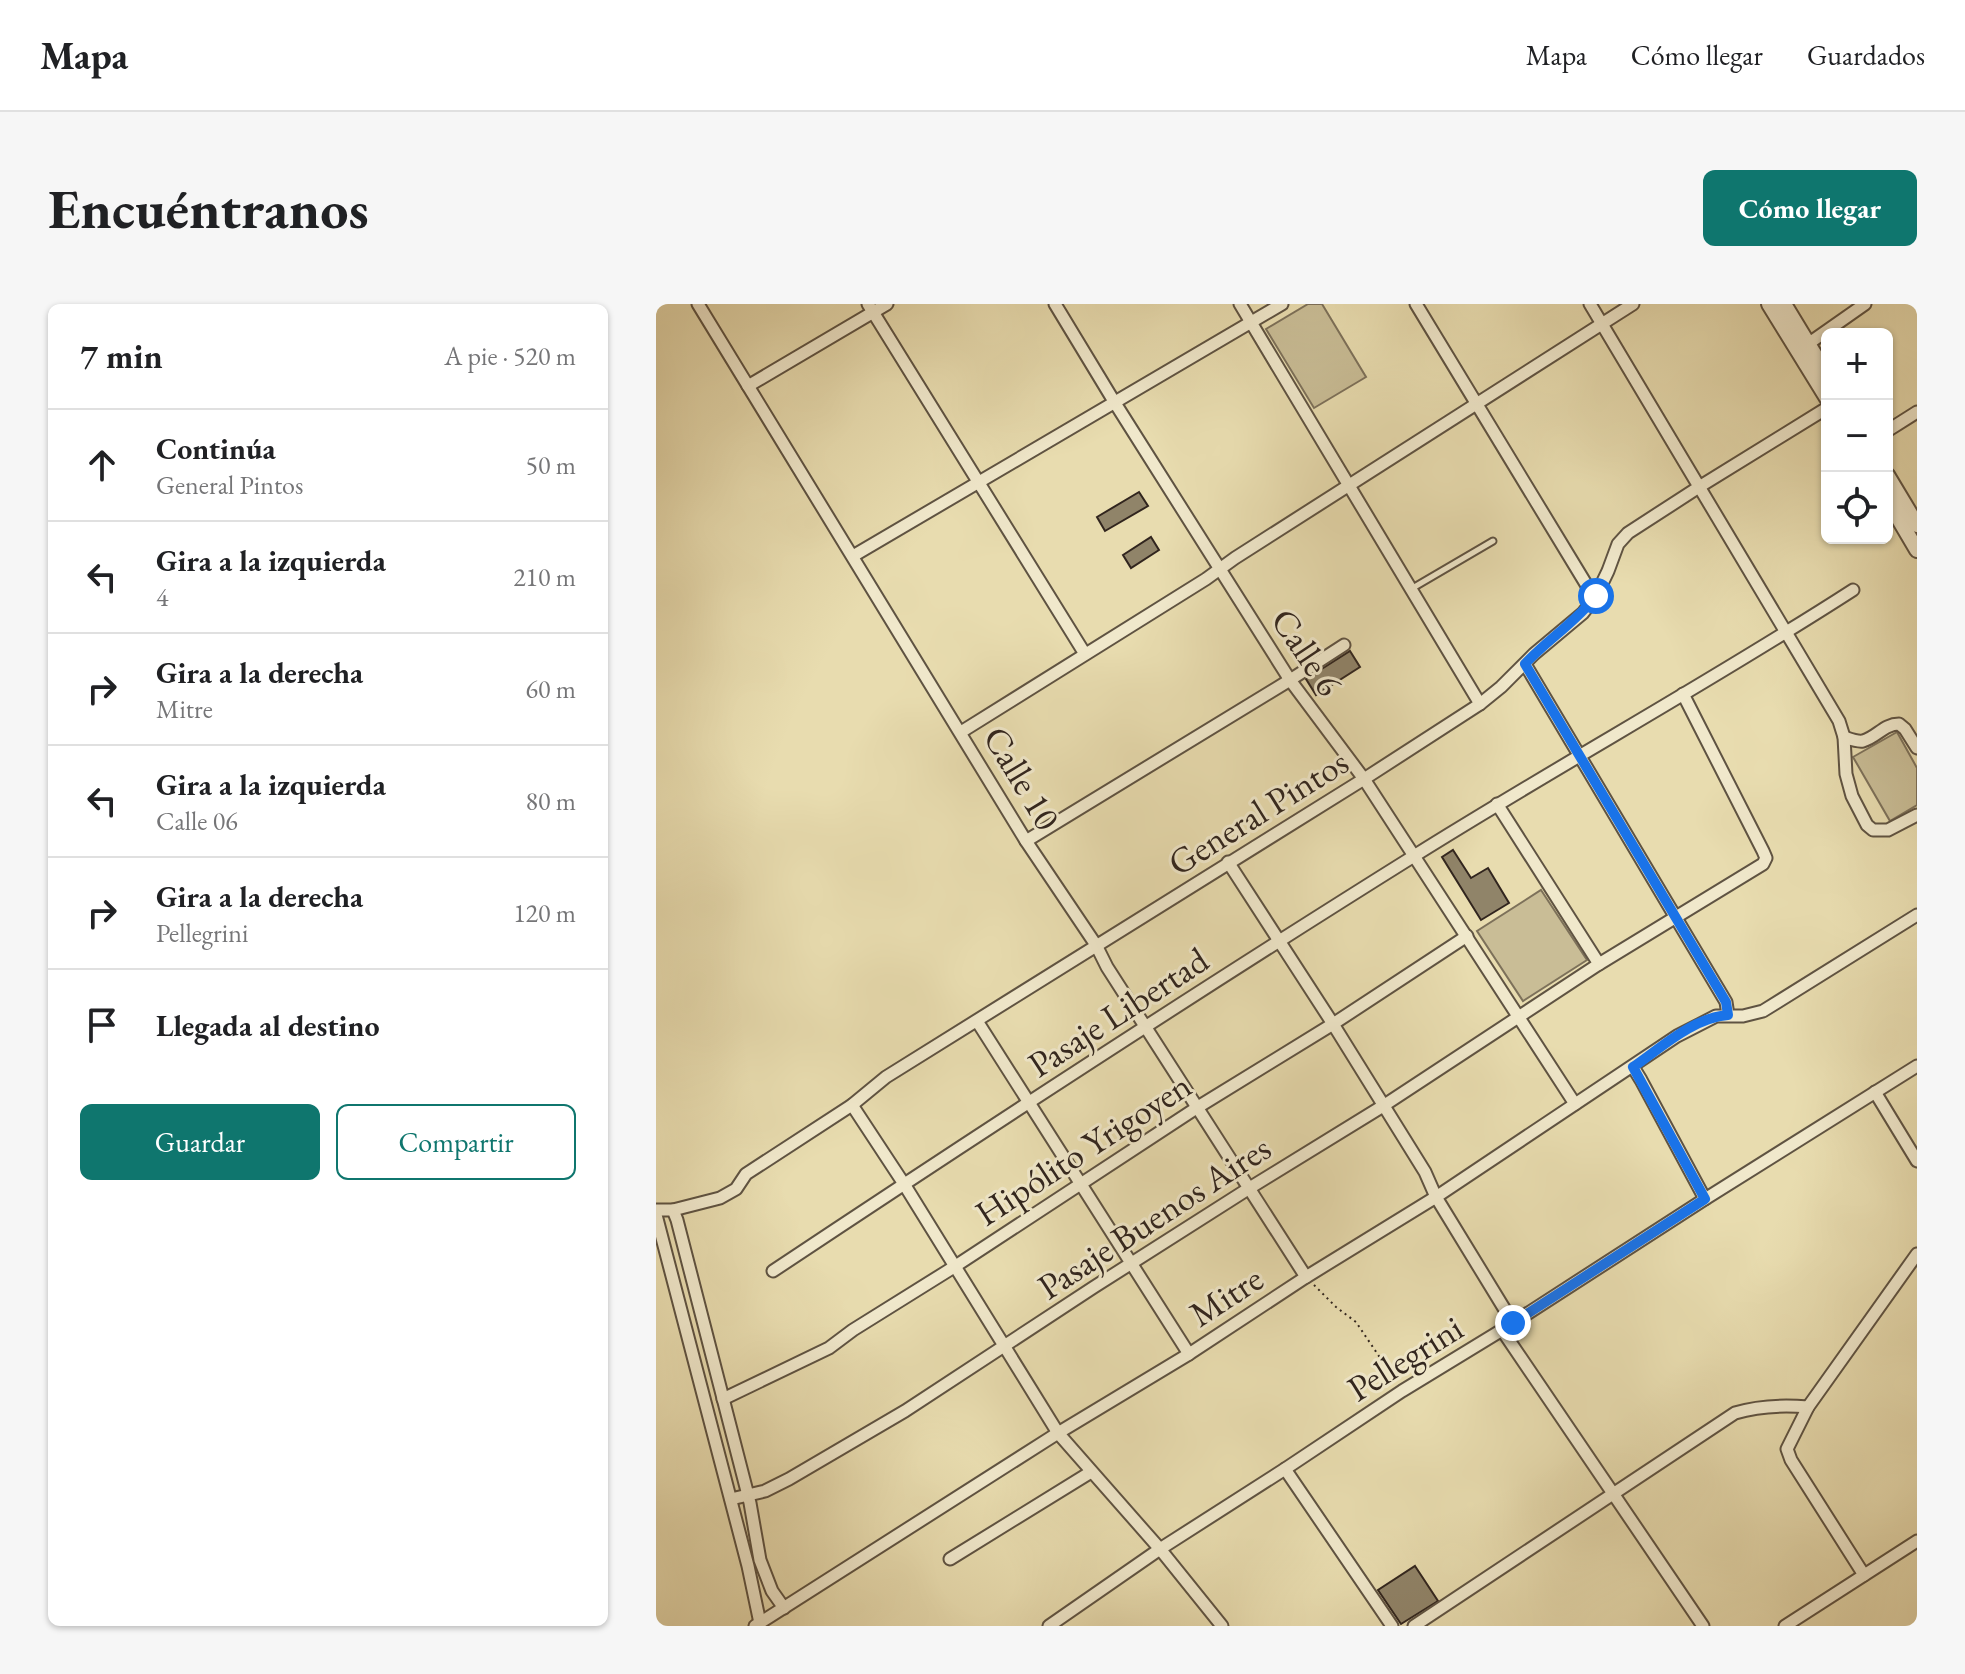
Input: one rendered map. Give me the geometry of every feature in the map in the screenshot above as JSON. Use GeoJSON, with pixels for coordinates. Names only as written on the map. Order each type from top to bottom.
{"type":"FeatureCollection","features":[{"type":"Feature","properties":{"kind":"street","name":"Calle 10"},"geometry":{"type":"LineString","coordinates":[[698,304],[1026,841],[1096,945],[1107,967],[1306,1277]]}},
{"type":"Feature","properties":{"kind":"street"},"geometry":{"type":"LineString","coordinates":[[748,386],[871,308],[887,304]]}},
{"type":"Feature","properties":{"kind":"street","name":"Calle 6"},"geometry":{"type":"LineString","coordinates":[[1055,304],[1290,680],[1364,779],[1575,1104]]}},
{"type":"Feature","properties":{"kind":"street"},"geometry":{"type":"LineString","coordinates":[[1240,304],[1480,704]]}},
{"type":"Feature","properties":{"kind":"street"},"geometry":{"type":"LineString","coordinates":[[853,556],[1282,304]]}},
{"type":"Feature","properties":{"kind":"street"},"geometry":{"type":"LineString","coordinates":[[1416,304],[1596,596]]}},
{"type":"Feature","properties":{"kind":"street"},"geometry":{"type":"LineString","coordinates":[[1590,304],[1839,721],[1844,737],[1846,774],[1852,796],[1867,825],[1873,830],[1888,830],[1917,815]]}},
{"type":"Feature","properties":{"kind":"street"},"geometry":{"type":"LineString","coordinates":[[961,732],[1633,304]]}},
{"type":"Feature","properties":{"kind":"street"},"geometry":{"type":"LineString","coordinates":[[1769,304],[1821,388]]}},
{"type":"Feature","properties":{"kind":"street"},"geometry":{"type":"LineString","coordinates":[[1784,304],[1821,365]]}},
{"type":"Feature","properties":{"kind":"street"},"geometry":{"type":"LineString","coordinates":[[1808,344],[1852,308],[1865,304]]}},
{"type":"Feature","properties":{"kind":"street"},"geometry":{"type":"LineString","coordinates":[[871,308],[1085,654]]}},
{"type":"Feature","properties":{"kind":"street","name":"General Pintos"},"geometry":{"type":"LineString","coordinates":[[656,1212],[720,1198],[736,1189],[746,1174],[852,1105],[886,1077],[1480,704],[1583,613],[1596,596],[1618,544],[1628,533],[1821,412]]}},
{"type":"Feature","properties":{"kind":"street"},"geometry":{"type":"LineString","coordinates":[[1893,427],[1917,412]]}},
{"type":"Feature","properties":{"kind":"street"},"geometry":{"type":"LineString","coordinates":[[1893,485],[1917,525]]}},
{"type":"Feature","properties":{"kind":"street"},"geometry":{"type":"LineString","coordinates":[[1893,509],[1917,550]]}},
{"type":"Feature","properties":{"kind":"street","name":"Pasaje Libertad"},"geometry":{"type":"LineString","coordinates":[[773,1271],[1414,855],[1853,590]]}},
{"type":"Feature","properties":{"kind":"street"},"geometry":{"type":"LineString","coordinates":[[1026,841],[1344,645]]}},
{"type":"Feature","properties":{"kind":"street"},"geometry":{"type":"LineString","coordinates":[[1525,664],[1726,1002],[1728,1015]]}},
{"type":"Feature","properties":{"kind":"street","name":"Pasaje Buenos Aires"},"geometry":{"type":"LineString","coordinates":[[731,1499],[765,1491],[905,1411],[1248,1189],[1383,1106],[1518,1015],[1763,864],[1766,858],[1683,694]]}},
{"type":"Feature","properties":{"kind":"street"},"geometry":{"type":"LineString","coordinates":[[1844,737],[1864,741],[1888,726],[1899,724],[1917,748]]}},
{"type":"Feature","properties":{"kind":"street"},"geometry":{"type":"LineString","coordinates":[[1497,804],[1599,964]]}},
{"type":"Feature","properties":{"kind":"street"},"geometry":{"type":"LineString","coordinates":[[1228,862],[1425,1172],[1507,1326],[1703,1626]]}},
{"type":"Feature","properties":{"kind":"street","name":"Mitre"},"geometry":{"type":"LineString","coordinates":[[758,1624],[1436,1197],[1691,1028],[1716,1016],[1743,1016],[1763,1011],[1917,915]]}},
{"type":"Feature","properties":{"kind":"street","name":"Hipólito Yrigoyen"},"geometry":{"type":"LineString","coordinates":[[723,1399],[829,1348],[1080,1183],[1467,936]]}},
{"type":"Feature","properties":{"kind":"street"},"geometry":{"type":"LineString","coordinates":[[977,1021],[1189,1354]]}},
{"type":"Feature","properties":{"kind":"street","name":"Pellegrini"},"geometry":{"type":"LineString","coordinates":[[1049,1626],[1160,1549],[1402,1391],[1917,1066]]}},
{"type":"Feature","properties":{"kind":"street"},"geometry":{"type":"LineString","coordinates":[[1633,1067],[1705,1199]]}},
{"type":"Feature","properties":{"kind":"street"},"geometry":{"type":"LineString","coordinates":[[1875,1092],[1917,1161]]}},
{"type":"Feature","properties":{"kind":"street"},"geometry":{"type":"LineString","coordinates":[[852,1105],[1058,1433],[1160,1549],[1222,1626]]}},
{"type":"Feature","properties":{"kind":"street"},"geometry":{"type":"LineString","coordinates":[[673,1210],[748,1495],[765,1575],[784,1608]]}},
{"type":"Feature","properties":{"kind":"street"},"geometry":{"type":"LineString","coordinates":[[656,1212],[731,1499],[758,1624]]}},
{"type":"Feature","properties":{"kind":"street"},"geometry":{"type":"LineString","coordinates":[[1864,1575],[1787,1449],[1808,1407],[1917,1254]]}},
{"type":"Feature","properties":{"kind":"street"},"geometry":{"type":"LineString","coordinates":[[1414,1626],[1735,1413],[1749,1409],[1808,1407]]}},
{"type":"Feature","properties":{"kind":"street"},"geometry":{"type":"LineString","coordinates":[[1285,1469],[1392,1626]]}},
{"type":"Feature","properties":{"kind":"street"},"geometry":{"type":"LineString","coordinates":[[950,1559],[1091,1472]]}},
{"type":"Feature","properties":{"kind":"street"},"geometry":{"type":"LineString","coordinates":[[1785,1626],[1917,1541]]}},
{"type":"Feature","properties":{"kind":"lane"},"geometry":{"type":"LineString","coordinates":[[1411,589],[1493,541]]}},
{"type":"Feature","properties":{"kind":"path"},"geometry":{"type":"LineString","coordinates":[[1306,1277],[1356,1322],[1402,1391]]}},
{"type":"Feature","properties":{"kind":"shaded area"},"geometry":{"type":"Polygon","coordinates":[[[1308,304],[1322,304],[1366,377],[1314,408],[1266,329],[1308,304]]]}},
{"type":"Feature","properties":{"kind":"shaded area"},"geometry":{"type":"Polygon","coordinates":[[[1897,732],[1917,768],[1917,805],[1890,821],[1853,757],[1897,732]]]}},
{"type":"Feature","properties":{"kind":"shaded area"},"geometry":{"type":"Polygon","coordinates":[[[1541,890],[1587,960],[1523,1001],[1477,931],[1541,890]]]}},
{"type":"Feature","properties":{"kind":"building"},"geometry":{"type":"Polygon","coordinates":[[[1139,492],[1148,506],[1105,531],[1097,517],[1139,492]]]}},
{"type":"Feature","properties":{"kind":"building"},"geometry":{"type":"Polygon","coordinates":[[[1151,537],[1159,550],[1131,568],[1123,555],[1151,537]]]}},
{"type":"Feature","properties":{"kind":"building"},"geometry":{"type":"Polygon","coordinates":[[[1350,651],[1360,667],[1316,695],[1306,679],[1350,651]]]}},
{"type":"Feature","properties":{"kind":"building"},"geometry":{"type":"Polygon","coordinates":[[[1453,850],[1471,878],[1488,868],[1509,903],[1481,920],[1442,857],[1453,850]]]}},
{"type":"Feature","properties":{"kind":"building"},"geometry":{"type":"Polygon","coordinates":[[[1415,1566],[1438,1601],[1401,1624],[1378,1590],[1415,1566]]]}},
{"type":"Feature","properties":{"kind":"route"},"geometry":{"type":"LineString","coordinates":[[1513,1323],[1705,1199],[1633,1067],[1691,1028],[1716,1016],[1728,1015],[1726,1002],[1525,664],[1583,613],[1596,596]]}}]}
